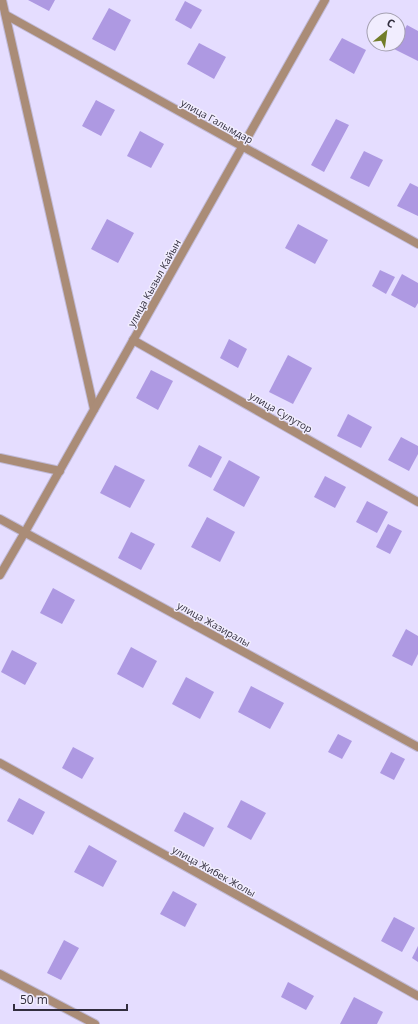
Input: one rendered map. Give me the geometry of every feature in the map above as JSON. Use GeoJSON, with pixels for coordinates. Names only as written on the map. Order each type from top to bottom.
{"type":"FeatureCollection","features":[{"type":"Feature","properties":{"kind":"street"},"geometry":{"type":"LineString","coordinates":[[2,0],[94,409]]}},
{"type":"Feature","properties":{"kind":"street","name":"улица Кызыл Кайын"},"geometry":{"type":"LineString","coordinates":[[0,575],[325,0]]}},
{"type":"Feature","properties":{"kind":"street","name":"улица Галымдар"},"geometry":{"type":"LineString","coordinates":[[6,15],[418,244]]}},
{"type":"Feature","properties":{"kind":"street","name":"улица Сулутор"},"geometry":{"type":"LineString","coordinates":[[133,340],[418,502]]}},
{"type":"Feature","properties":{"kind":"street"},"geometry":{"type":"LineString","coordinates":[[0,458],[60,470]]}},
{"type":"Feature","properties":{"kind":"street","name":"улица Жазиралы"},"geometry":{"type":"LineString","coordinates":[[0,519],[418,747]]}},
{"type":"Feature","properties":{"kind":"street","name":"улица Жибек Жолы"},"geometry":{"type":"LineString","coordinates":[[0,763],[418,996]]}},
{"type":"Feature","properties":{"kind":"street"},"geometry":{"type":"LineString","coordinates":[[0,974],[95,1024]]}},
{"type":"Feature","properties":{"kind":"building"},"geometry":{"type":"Polygon","coordinates":[[[28,0],[55,0],[49,11],[28,0]]]}},
{"type":"Feature","properties":{"kind":"building"},"geometry":{"type":"Polygon","coordinates":[[[185,1],[202,10],[191,29],[175,20],[185,1]]]}},
{"type":"Feature","properties":{"kind":"building"},"geometry":{"type":"Polygon","coordinates":[[[109,8],[131,20],[115,51],[92,39],[109,8]]]}},
{"type":"Feature","properties":{"kind":"building"},"geometry":{"type":"Polygon","coordinates":[[[407,25],[418,31],[418,61],[400,52],[406,52],[407,25]]]}},
{"type":"Feature","properties":{"kind":"building"},"geometry":{"type":"Polygon","coordinates":[[[342,38],[366,50],[354,74],[329,60],[342,38]]]}},
{"type":"Feature","properties":{"kind":"building"},"geometry":{"type":"Polygon","coordinates":[[[199,43],[226,57],[214,79],[187,64],[199,43]]]}},
{"type":"Feature","properties":{"kind":"building"},"geometry":{"type":"Polygon","coordinates":[[[96,100],[115,110],[101,136],[82,126],[96,100]]]}},
{"type":"Feature","properties":{"kind":"building"},"geometry":{"type":"Polygon","coordinates":[[[336,119],[349,125],[324,172],[311,165],[336,119]]]}},
{"type":"Feature","properties":{"kind":"building"},"geometry":{"type":"Polygon","coordinates":[[[140,131],[164,144],[151,168],[127,156],[140,131]]]}},
{"type":"Feature","properties":{"kind":"building"},"geometry":{"type":"Polygon","coordinates":[[[364,151],[383,160],[369,187],[350,178],[364,151]]]}},
{"type":"Feature","properties":{"kind":"building"},"geometry":{"type":"Polygon","coordinates":[[[410,183],[418,187],[418,216],[397,206],[410,183]]]}},
{"type":"Feature","properties":{"kind":"building"},"geometry":{"type":"Polygon","coordinates":[[[107,219],[134,233],[118,263],[91,249],[107,219]]]}},
{"type":"Feature","properties":{"kind":"building"},"geometry":{"type":"Polygon","coordinates":[[[298,224],[328,240],[315,264],[285,248],[298,224]]]}},
{"type":"Feature","properties":{"kind":"building"},"geometry":{"type":"Polygon","coordinates":[[[380,270],[395,277],[386,294],[372,286],[380,270]]]}},
{"type":"Feature","properties":{"kind":"building"},"geometry":{"type":"Polygon","coordinates":[[[402,274],[418,283],[418,303],[415,308],[391,295],[402,274]]]}},
{"type":"Feature","properties":{"kind":"building"},"geometry":{"type":"Polygon","coordinates":[[[229,339],[247,349],[238,368],[220,358],[229,339]]]}},
{"type":"Feature","properties":{"kind":"building"},"geometry":{"type":"Polygon","coordinates":[[[288,355],[312,368],[293,404],[269,392],[288,355]]]}},
{"type":"Feature","properties":{"kind":"building"},"geometry":{"type":"Polygon","coordinates":[[[151,370],[173,381],[158,410],[136,398],[151,370]]]}},
{"type":"Feature","properties":{"kind":"building"},"geometry":{"type":"Polygon","coordinates":[[[348,414],[372,427],[361,448],[337,436],[348,414]]]}},
{"type":"Feature","properties":{"kind":"building"},"geometry":{"type":"Polygon","coordinates":[[[401,437],[418,446],[418,454],[409,471],[388,460],[401,437]]]}},
{"type":"Feature","properties":{"kind":"building"},"geometry":{"type":"Polygon","coordinates":[[[199,445],[222,457],[211,478],[188,466],[199,445]]]}},
{"type":"Feature","properties":{"kind":"building"},"geometry":{"type":"Polygon","coordinates":[[[229,460],[260,477],[244,507],[213,490],[229,460]]]}},
{"type":"Feature","properties":{"kind":"building"},"geometry":{"type":"Polygon","coordinates":[[[115,465],[145,480],[130,508],[100,493],[115,465]]]}},
{"type":"Feature","properties":{"kind":"building"},"geometry":{"type":"Polygon","coordinates":[[[325,476],[346,487],[335,508],[314,497],[325,476]]]}},
{"type":"Feature","properties":{"kind":"building"},"geometry":{"type":"Polygon","coordinates":[[[367,501],[388,512],[377,533],[356,522],[367,501]]]}},
{"type":"Feature","properties":{"kind":"building"},"geometry":{"type":"Polygon","coordinates":[[[207,517],[235,532],[220,562],[191,547],[207,517]]]}},
{"type":"Feature","properties":{"kind":"building"},"geometry":{"type":"Polygon","coordinates":[[[388,524],[402,531],[390,554],[376,547],[388,524]]]}},
{"type":"Feature","properties":{"kind":"building"},"geometry":{"type":"Polygon","coordinates":[[[131,532],[155,544],[141,570],[118,558],[131,532]]]}},
{"type":"Feature","properties":{"kind":"building"},"geometry":{"type":"Polygon","coordinates":[[[53,588],[75,600],[62,624],[40,613],[53,588]]]}},
{"type":"Feature","properties":{"kind":"building"},"geometry":{"type":"Polygon","coordinates":[[[406,629],[418,636],[418,654],[412,666],[392,656],[406,629]]]}},
{"type":"Feature","properties":{"kind":"building"},"geometry":{"type":"Polygon","coordinates":[[[131,647],[157,661],[143,688],[117,674],[131,647]]]}},
{"type":"Feature","properties":{"kind":"building"},"geometry":{"type":"Polygon","coordinates":[[[12,650],[37,663],[25,685],[1,672],[12,650]]]}},
{"type":"Feature","properties":{"kind":"building"},"geometry":{"type":"Polygon","coordinates":[[[186,677],[214,692],[200,719],[172,704],[186,677]]]}},
{"type":"Feature","properties":{"kind":"building"},"geometry":{"type":"Polygon","coordinates":[[[251,686],[284,703],[270,729],[238,712],[251,686]]]}},
{"type":"Feature","properties":{"kind":"building"},"geometry":{"type":"Polygon","coordinates":[[[338,734],[352,741],[342,759],[328,752],[338,734]]]}},
{"type":"Feature","properties":{"kind":"building"},"geometry":{"type":"Polygon","coordinates":[[[73,747],[94,758],[82,779],[62,768],[73,747]]]}},
{"type":"Feature","properties":{"kind":"building"},"geometry":{"type":"Polygon","coordinates":[[[391,752],[405,759],[394,780],[380,773],[391,752]]]}},
{"type":"Feature","properties":{"kind":"building"},"geometry":{"type":"Polygon","coordinates":[[[19,798],[45,812],[33,835],[7,821],[19,798]]]}},
{"type":"Feature","properties":{"kind":"building"},"geometry":{"type":"Polygon","coordinates":[[[241,800],[266,813],[251,840],[227,827],[241,800]]]}},
{"type":"Feature","properties":{"kind":"building"},"geometry":{"type":"Polygon","coordinates":[[[184,812],[214,828],[204,847],[174,831],[184,812]]]}},
{"type":"Feature","properties":{"kind":"building"},"geometry":{"type":"Polygon","coordinates":[[[89,845],[117,861],[103,887],[74,872],[89,845]]]}},
{"type":"Feature","properties":{"kind":"building"},"geometry":{"type":"Polygon","coordinates":[[[173,891],[197,904],[185,927],[160,914],[173,891]]]}},
{"type":"Feature","properties":{"kind":"building"},"geometry":{"type":"Polygon","coordinates":[[[394,917],[415,928],[402,952],[381,941],[394,917]]]}},
{"type":"Feature","properties":{"kind":"building"},"geometry":{"type":"Polygon","coordinates":[[[64,940],[79,948],[61,980],[47,973],[64,940]]]}},
{"type":"Feature","properties":{"kind":"building"},"geometry":{"type":"Polygon","coordinates":[[[418,946],[418,962],[412,958],[418,946]]]}},
{"type":"Feature","properties":{"kind":"building"},"geometry":{"type":"Polygon","coordinates":[[[288,982],[314,996],[306,1010],[281,997],[288,982]]]}},
{"type":"Feature","properties":{"kind":"building"},"geometry":{"type":"Polygon","coordinates":[[[354,997],[383,1012],[377,1024],[340,1024],[354,997]]]}}]}
